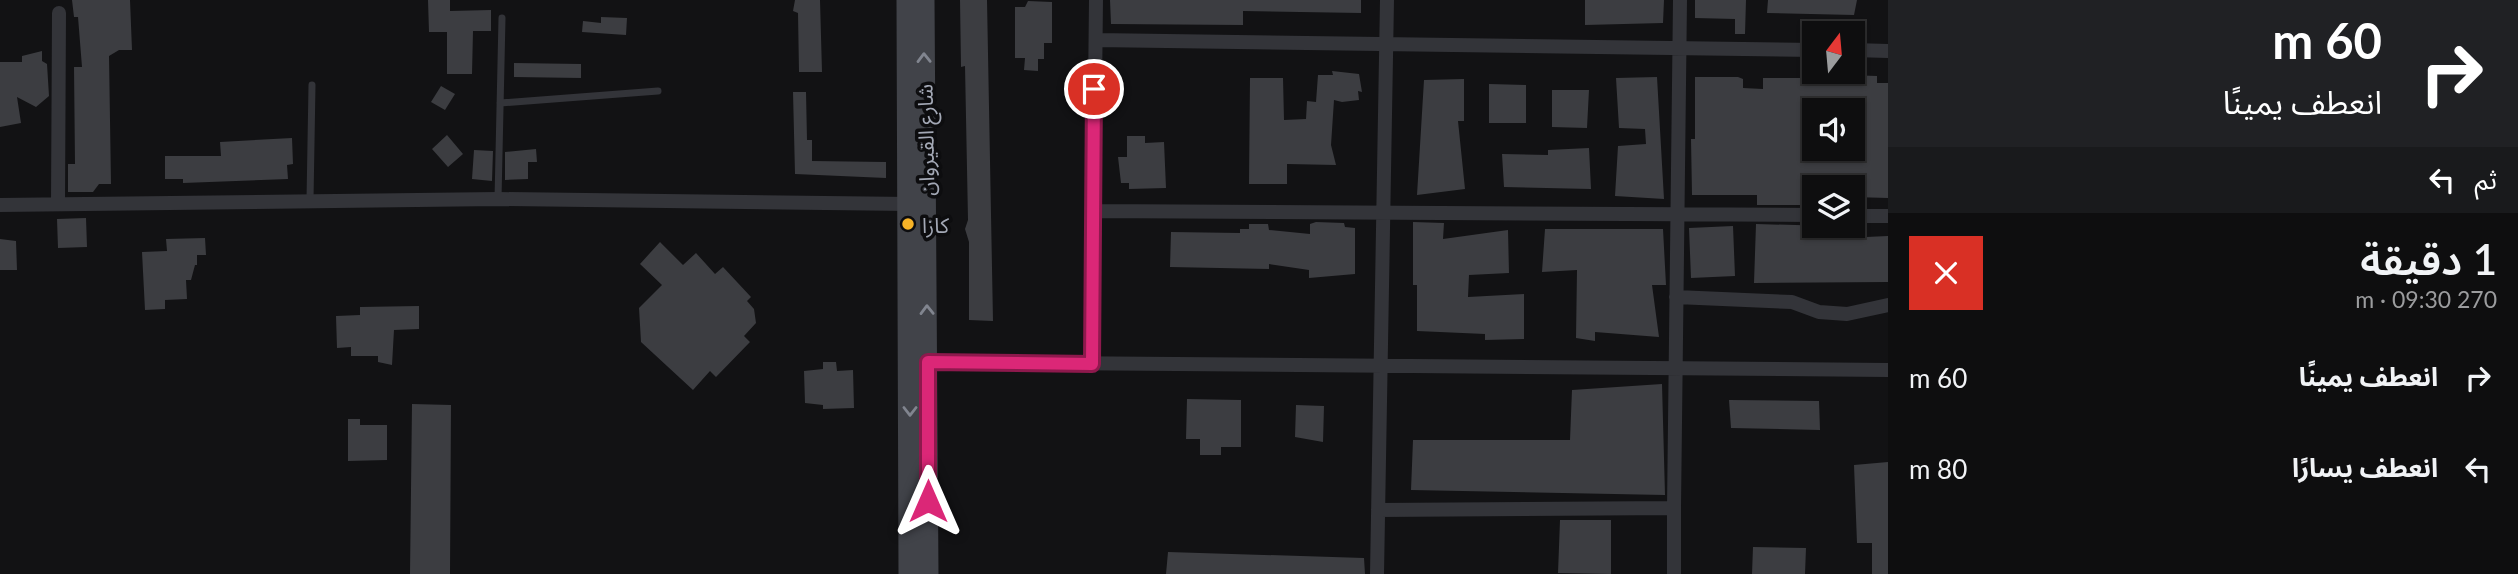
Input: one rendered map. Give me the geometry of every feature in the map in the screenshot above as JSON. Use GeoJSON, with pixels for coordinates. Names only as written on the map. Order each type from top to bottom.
{"type":"FeatureCollection","features":[{"type":"Feature","properties":{"kind":"main road","name":"شارع القيروان"},"geometry":{"type":"LineString","coordinates":[[907,0],[910,204],[909,574]]}},
{"type":"Feature","properties":{"kind":"main road","name":"شارع القيروان"},"geometry":{"type":"LineString","coordinates":[[924,0],[928,574]]}},
{"type":"Feature","properties":{"kind":"street"},"geometry":{"type":"LineString","coordinates":[[1092,364],[1096,0]]}},
{"type":"Feature","properties":{"kind":"street"},"geometry":{"type":"LineString","coordinates":[[1377,574],[1387,0]]}},
{"type":"Feature","properties":{"kind":"street"},"geometry":{"type":"LineString","coordinates":[[1674,574],[1680,0]]}},
{"type":"Feature","properties":{"kind":"street"},"geometry":{"type":"LineString","coordinates":[[58,202],[59,13]]}},
{"type":"Feature","properties":{"kind":"street"},"geometry":{"type":"LineString","coordinates":[[1096,40],[1802,50]]}},
{"type":"Feature","properties":{"kind":"street"},"geometry":{"type":"LineString","coordinates":[[1866,50],[1888,51]]}},
{"type":"Feature","properties":{"kind":"street"},"geometry":{"type":"LineString","coordinates":[[0,205],[58,202],[498,199],[910,204]]}},
{"type":"Feature","properties":{"kind":"street"},"geometry":{"type":"LineString","coordinates":[[1092,211],[1802,215]]}},
{"type":"Feature","properties":{"kind":"street"},"geometry":{"type":"LineString","coordinates":[[1865,216],[1888,216]]}},
{"type":"Feature","properties":{"kind":"street"},"geometry":{"type":"LineString","coordinates":[[1675,297],[1792,302],[1819,312],[1847,314],[1888,305]]}},
{"type":"Feature","properties":{"kind":"street"},"geometry":{"type":"LineString","coordinates":[[928,362],[1888,370]]}},
{"type":"Feature","properties":{"kind":"street"},"geometry":{"type":"LineString","coordinates":[[1378,510],[1674,508]]}},
{"type":"Feature","properties":{"kind":"lane"},"geometry":{"type":"LineString","coordinates":[[498,199],[502,18]]}},
{"type":"Feature","properties":{"kind":"lane"},"geometry":{"type":"LineString","coordinates":[[310,200],[312,85]]}},
{"type":"Feature","properties":{"kind":"lane"},"geometry":{"type":"LineString","coordinates":[[500,103],[658,91]]}},
{"type":"Feature","properties":{"kind":"building"},"geometry":{"type":"Polygon","coordinates":[[[72,0],[130,0],[132,50],[119,50],[109,56],[111,184],[99,184],[93,192],[68,192],[68,164],[75,164],[74,67],[82,67],[78,17],[74,17],[72,0]]]}},
{"type":"Feature","properties":{"kind":"building"},"geometry":{"type":"Polygon","coordinates":[[[428,0],[450,0],[450,11],[491,10],[491,31],[473,31],[472,74],[447,74],[447,32],[429,32],[428,0]]]}},
{"type":"Feature","properties":{"kind":"building"},"geometry":{"type":"Polygon","coordinates":[[[795,0],[820,0],[822,72],[799,72],[798,13],[793,11],[795,0]]]}},
{"type":"Feature","properties":{"kind":"building"},"geometry":{"type":"Polygon","coordinates":[[[960,0],[987,0],[993,321],[969,320],[969,242],[965,229],[968,220],[965,66],[961,67],[960,0]]]}},
{"type":"Feature","properties":{"kind":"building"},"geometry":{"type":"Polygon","coordinates":[[[1110,0],[1361,0],[1361,13],[1243,11],[1243,25],[1111,24],[1110,0]]]}},
{"type":"Feature","properties":{"kind":"building"},"geometry":{"type":"Polygon","coordinates":[[[1585,0],[1664,0],[1663,23],[1585,25],[1585,0]]]}},
{"type":"Feature","properties":{"kind":"building"},"geometry":{"type":"Polygon","coordinates":[[[1695,0],[1746,0],[1745,34],[1735,34],[1735,19],[1695,18],[1695,0]]]}},
{"type":"Feature","properties":{"kind":"building"},"geometry":{"type":"Polygon","coordinates":[[[1768,0],[1857,0],[1854,15],[1767,13],[1768,0]]]}},
{"type":"Feature","properties":{"kind":"building"},"geometry":{"type":"Polygon","coordinates":[[[1028,1],[1052,2],[1052,43],[1044,43],[1044,59],[1038,59],[1038,71],[1024,70],[1025,58],[1015,58],[1015,7],[1025,7],[1028,1]]]}},
{"type":"Feature","properties":{"kind":"building"},"geometry":{"type":"Polygon","coordinates":[[[601,17],[627,18],[626,35],[582,32],[583,21],[601,23],[601,17]]]}},
{"type":"Feature","properties":{"kind":"building"},"geometry":{"type":"Polygon","coordinates":[[[42,51],[42,61],[47,64],[49,96],[36,107],[17,97],[21,123],[0,127],[0,62],[22,62],[22,56],[42,51]]]}},
{"type":"Feature","properties":{"kind":"building"},"geometry":{"type":"Polygon","coordinates":[[[514,63],[581,64],[581,78],[514,77],[514,63]]]}},
{"type":"Feature","properties":{"kind":"building"},"geometry":{"type":"Polygon","coordinates":[[[1332,71],[1359,74],[1362,92],[1358,91],[1359,100],[1334,100],[1331,145],[1336,165],[1287,164],[1287,184],[1249,184],[1250,78],[1283,78],[1284,120],[1306,119],[1307,101],[1316,102],[1318,75],[1333,75],[1332,71]]]}},
{"type":"Feature","properties":{"kind":"building"},"geometry":{"type":"Polygon","coordinates":[[[1866,76],[1877,76],[1877,83],[1888,83],[1888,198],[1865,197],[1865,175],[1802,175],[1802,205],[1757,205],[1757,195],[1692,195],[1691,139],[1695,139],[1695,77],[1738,77],[1743,79],[1743,88],[1763,89],[1763,78],[1802,78],[1802,84],[1866,84],[1866,76]]]}},
{"type":"Feature","properties":{"kind":"building"},"geometry":{"type":"Polygon","coordinates":[[[1657,77],[1664,199],[1615,196],[1618,146],[1646,144],[1645,129],[1619,128],[1616,78],[1657,77]]]}},
{"type":"Feature","properties":{"kind":"building"},"geometry":{"type":"Polygon","coordinates":[[[1464,79],[1464,121],[1458,121],[1465,189],[1417,195],[1424,80],[1464,79]]]}},
{"type":"Feature","properties":{"kind":"building"},"geometry":{"type":"Polygon","coordinates":[[[1489,84],[1526,85],[1526,123],[1489,123],[1489,84]]]}},
{"type":"Feature","properties":{"kind":"building"},"geometry":{"type":"Polygon","coordinates":[[[441,86],[455,94],[445,110],[431,102],[441,86]]]}},
{"type":"Feature","properties":{"kind":"building"},"geometry":{"type":"Polygon","coordinates":[[[1552,90],[1589,90],[1587,128],[1552,127],[1552,90]]]}},
{"type":"Feature","properties":{"kind":"building"},"geometry":{"type":"Polygon","coordinates":[[[793,92],[806,92],[807,140],[812,140],[812,161],[886,162],[886,178],[795,174],[793,92]]]}},
{"type":"Feature","properties":{"kind":"building"},"geometry":{"type":"Polygon","coordinates":[[[447,135],[463,154],[448,167],[432,149],[447,135]]]}},
{"type":"Feature","properties":{"kind":"building"},"geometry":{"type":"Polygon","coordinates":[[[1127,136],[1145,136],[1145,143],[1164,142],[1166,188],[1129,189],[1129,183],[1121,183],[1118,157],[1127,157],[1127,136]]]}},
{"type":"Feature","properties":{"kind":"building"},"geometry":{"type":"Polygon","coordinates":[[[292,138],[293,164],[287,165],[288,179],[183,183],[183,179],[165,179],[165,156],[221,156],[220,142],[292,138]]]}},
{"type":"Feature","properties":{"kind":"building"},"geometry":{"type":"Polygon","coordinates":[[[1589,148],[1591,189],[1504,187],[1502,154],[1548,155],[1548,150],[1589,148]]]}},
{"type":"Feature","properties":{"kind":"building"},"geometry":{"type":"Polygon","coordinates":[[[536,149],[537,162],[528,162],[528,179],[505,180],[505,152],[536,149]]]}},
{"type":"Feature","properties":{"kind":"building"},"geometry":{"type":"Polygon","coordinates":[[[474,150],[493,151],[492,181],[472,179],[474,150]]]}},
{"type":"Feature","properties":{"kind":"building"},"geometry":{"type":"Polygon","coordinates":[[[86,218],[87,247],[58,248],[57,219],[86,218]]]}},
{"type":"Feature","properties":{"kind":"building"},"geometry":{"type":"Polygon","coordinates":[[[1413,222],[1444,223],[1443,239],[1508,230],[1509,273],[1469,275],[1468,297],[1524,294],[1524,339],[1485,340],[1485,334],[1417,331],[1417,285],[1413,285],[1413,222]]]}},
{"type":"Feature","properties":{"kind":"building"},"geometry":{"type":"Polygon","coordinates":[[[1344,223],[1345,227],[1355,228],[1355,274],[1309,278],[1309,270],[1269,264],[1269,269],[1170,267],[1171,232],[1240,233],[1240,229],[1249,229],[1249,224],[1268,224],[1269,230],[1310,234],[1310,224],[1344,223]]]}},
{"type":"Feature","properties":{"kind":"building"},"geometry":{"type":"Polygon","coordinates":[[[1756,224],[1802,225],[1802,238],[1865,238],[1865,227],[1866,237],[1888,236],[1888,282],[1754,283],[1756,224]]]}},
{"type":"Feature","properties":{"kind":"building"},"geometry":{"type":"Polygon","coordinates":[[[1733,226],[1735,276],[1691,278],[1689,228],[1733,226]]]}},
{"type":"Feature","properties":{"kind":"building"},"geometry":{"type":"Polygon","coordinates":[[[1545,229],[1663,229],[1666,285],[1652,285],[1659,337],[1595,332],[1595,341],[1576,338],[1577,270],[1542,272],[1545,229]]]}},
{"type":"Feature","properties":{"kind":"building"},"geometry":{"type":"Polygon","coordinates":[[[205,238],[206,255],[197,255],[197,265],[191,280],[186,280],[187,299],[165,300],[165,309],[145,310],[142,252],[167,251],[166,239],[205,238]]]}},
{"type":"Feature","properties":{"kind":"building"},"geometry":{"type":"Polygon","coordinates":[[[0,239],[16,241],[17,270],[0,270],[0,239]]]}},
{"type":"Feature","properties":{"kind":"building"},"geometry":{"type":"Polygon","coordinates":[[[660,242],[683,265],[696,253],[715,274],[723,267],[751,297],[747,301],[754,309],[756,323],[744,336],[750,342],[716,377],[710,371],[693,390],[641,342],[639,308],[662,285],[640,264],[660,242]]]}},
{"type":"Feature","properties":{"kind":"building"},"geometry":{"type":"Polygon","coordinates":[[[419,306],[419,329],[394,330],[392,365],[378,362],[378,356],[351,356],[351,347],[337,348],[336,316],[360,315],[360,307],[419,306]]]}},
{"type":"Feature","properties":{"kind":"building"},"geometry":{"type":"Polygon","coordinates":[[[823,362],[836,362],[837,371],[853,370],[854,408],[823,409],[823,405],[805,403],[804,371],[823,369],[823,362]]]}},
{"type":"Feature","properties":{"kind":"building"},"geometry":{"type":"Polygon","coordinates":[[[1662,384],[1665,495],[1411,490],[1413,440],[1570,440],[1572,390],[1662,384]]]}},
{"type":"Feature","properties":{"kind":"building"},"geometry":{"type":"Polygon","coordinates":[[[1187,399],[1241,400],[1241,447],[1221,447],[1221,455],[1200,455],[1200,439],[1186,439],[1187,399]]]}},
{"type":"Feature","properties":{"kind":"building"},"geometry":{"type":"Polygon","coordinates":[[[1729,400],[1819,401],[1820,430],[1731,428],[1729,400]]]}},
{"type":"Feature","properties":{"kind":"building"},"geometry":{"type":"Polygon","coordinates":[[[412,404],[451,405],[450,574],[410,574],[412,404]]]}},
{"type":"Feature","properties":{"kind":"building"},"geometry":{"type":"Polygon","coordinates":[[[1296,405],[1324,406],[1323,442],[1295,437],[1296,405]]]}},
{"type":"Feature","properties":{"kind":"building"},"geometry":{"type":"Polygon","coordinates":[[[348,419],[360,419],[360,425],[387,425],[387,460],[348,461],[348,419]]]}},
{"type":"Feature","properties":{"kind":"building"},"geometry":{"type":"Polygon","coordinates":[[[1888,462],[1888,574],[1872,574],[1872,543],[1857,543],[1854,465],[1888,462]]]}},
{"type":"Feature","properties":{"kind":"building"},"geometry":{"type":"Polygon","coordinates":[[[1560,520],[1611,520],[1611,574],[1558,573],[1560,520]]]}},
{"type":"Feature","properties":{"kind":"building"},"geometry":{"type":"Polygon","coordinates":[[[1753,547],[1806,548],[1805,574],[1752,574],[1753,547]]]}},
{"type":"Feature","properties":{"kind":"building"},"geometry":{"type":"Polygon","coordinates":[[[1168,552],[1364,558],[1365,574],[1166,574],[1168,552]]]}},
{"type":"Feature","properties":{"kind":"place","name":"كازا"},"geometry":{"type":"Point","coordinates":[908,224]}},
{"type":"Feature","properties":{"kind":"route"},"geometry":{"type":"LineString","coordinates":[[928,501],[928,362],[1092,364],[1094,89]]}}]}
